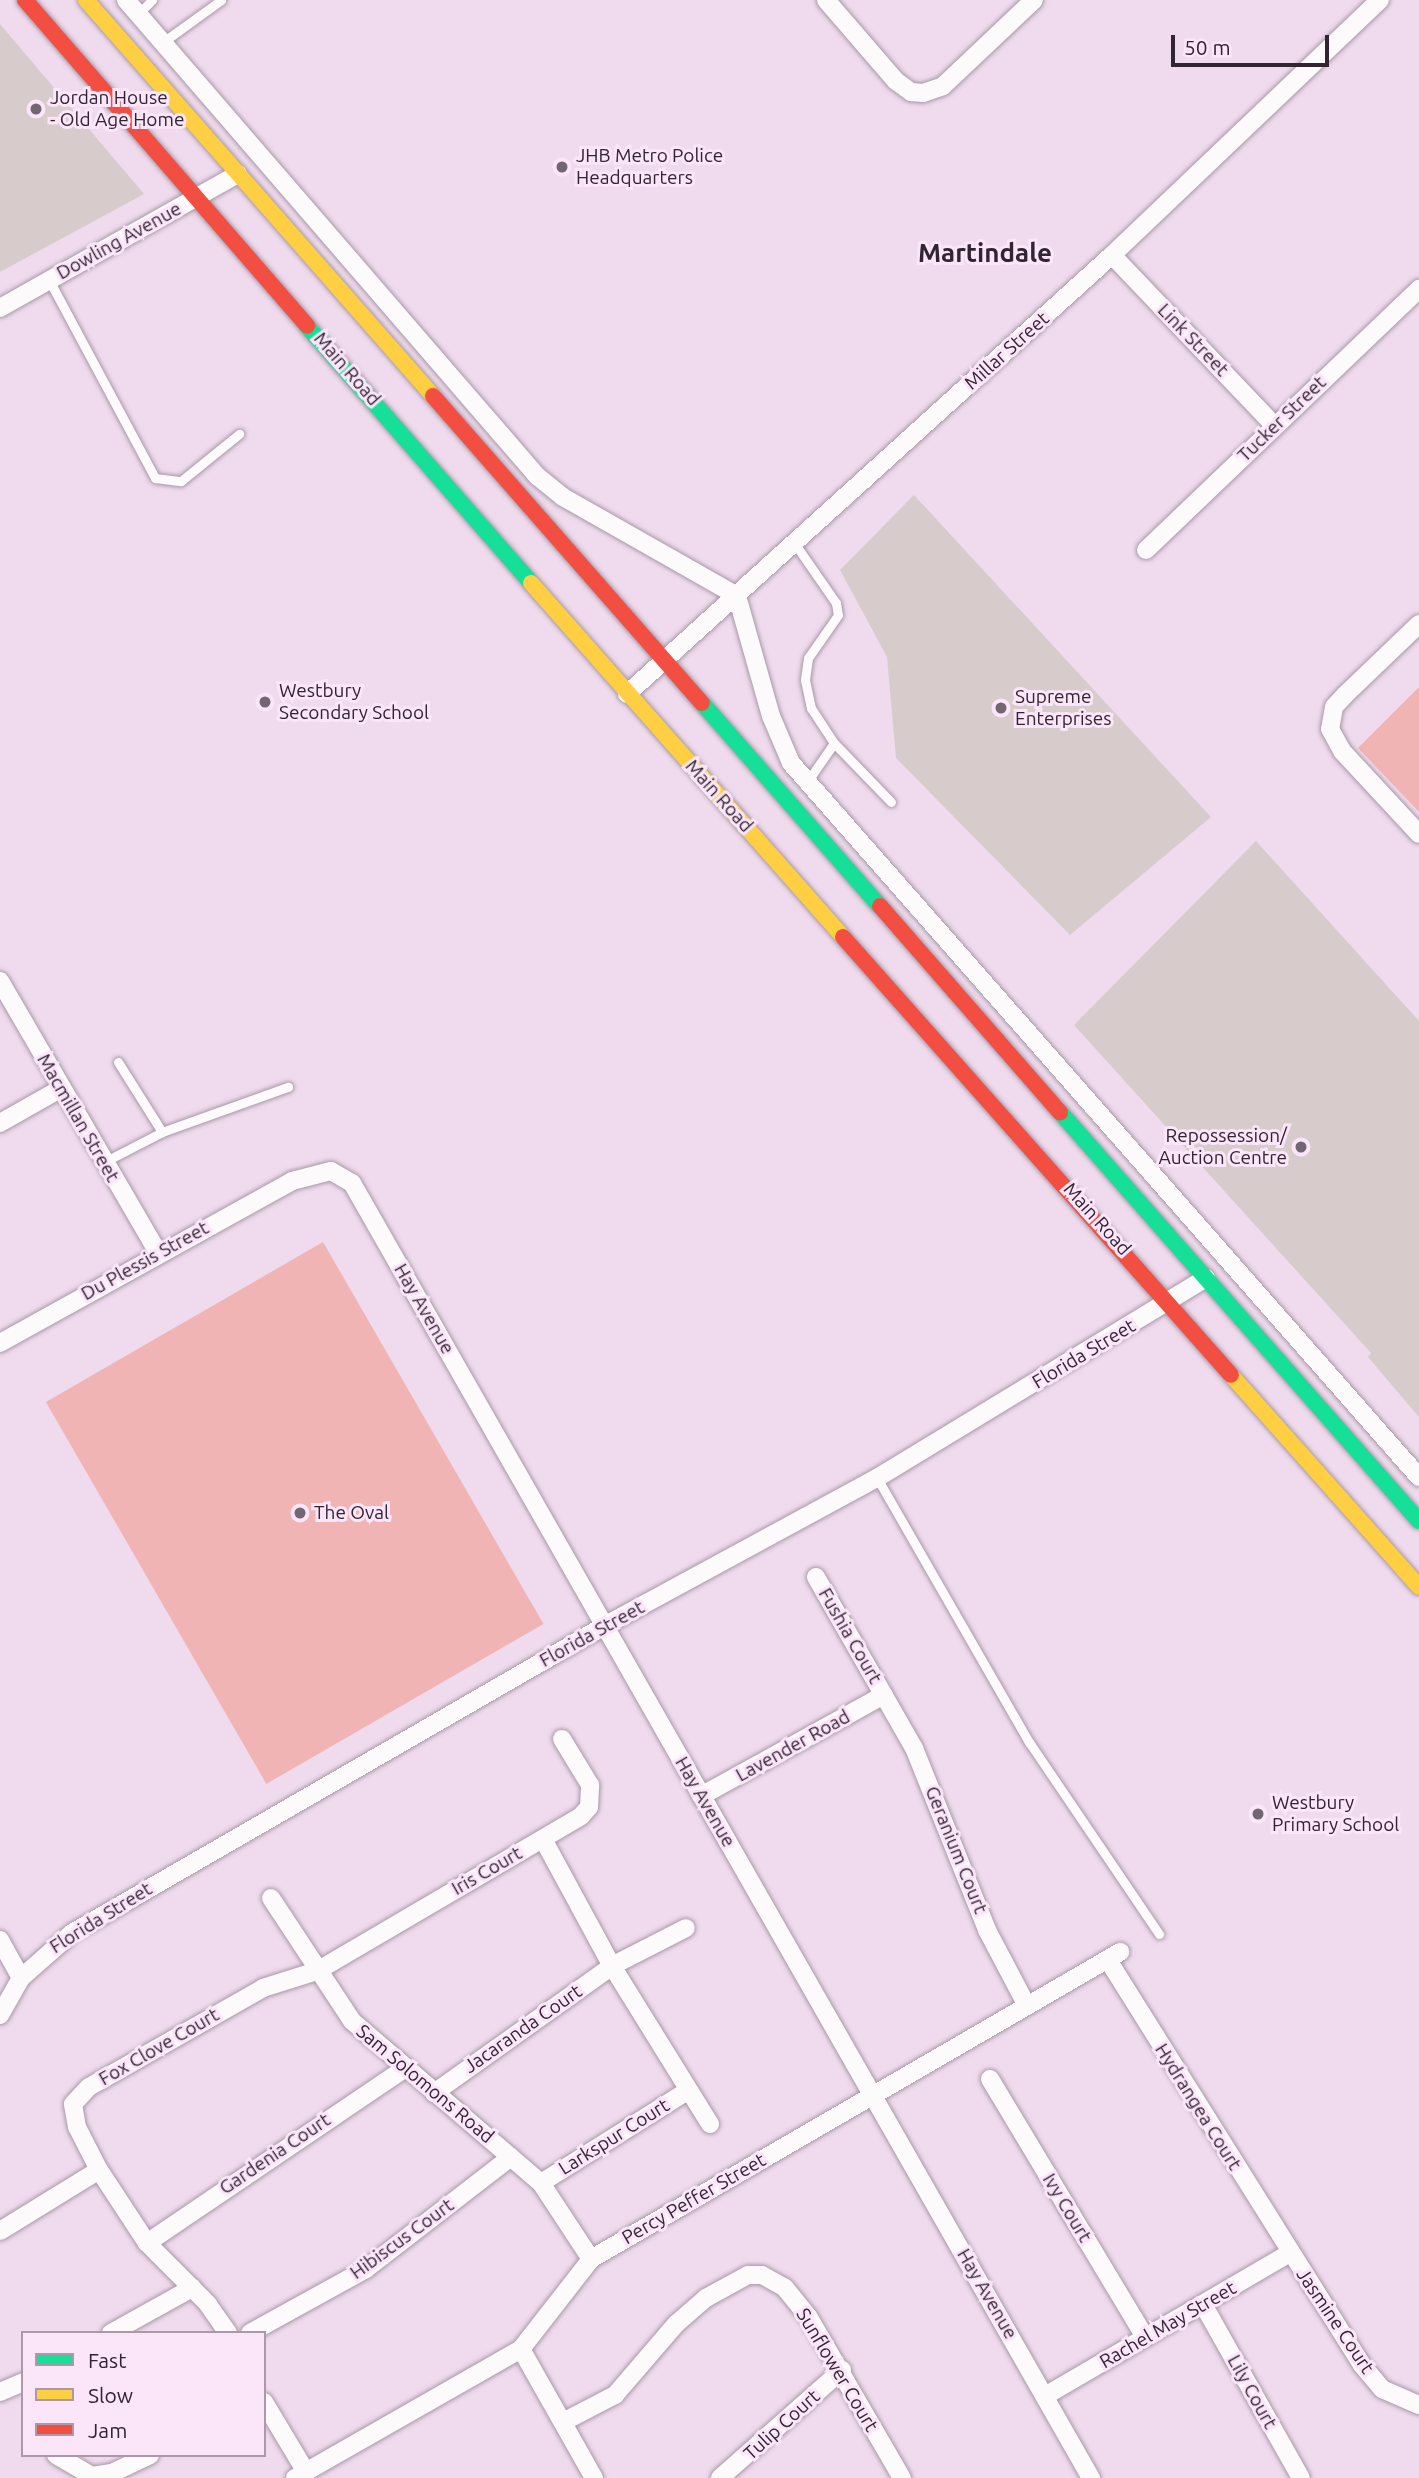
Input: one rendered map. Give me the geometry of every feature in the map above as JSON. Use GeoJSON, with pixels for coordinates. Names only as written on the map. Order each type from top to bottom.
{"type":"FeatureCollection","features":[{"type":"Feature","properties":{"kind":"main road","name":"Main Road"},"geometry":{"type":"LineString","coordinates":[[25,0],[627,694],[1170,1302],[1419,1587]]}},
{"type":"Feature","properties":{"kind":"main road"},"geometry":{"type":"LineString","coordinates":[[86,0],[662,662],[1419,1521]]}},
{"type":"Feature","properties":{"kind":"street"},"geometry":{"type":"LineString","coordinates":[[826,0],[896,80],[911,92],[923,93],[943,86],[1034,0]]}},
{"type":"Feature","properties":{"kind":"street","name":"Millar Street"},"geometry":{"type":"LineString","coordinates":[[627,694],[1112,255],[1380,0]]}},
{"type":"Feature","properties":{"kind":"street"},"geometry":{"type":"LineString","coordinates":[[132,7],[544,482],[737,596],[780,739],[807,782],[1419,1477]]}},
{"type":"Feature","properties":{"kind":"street","name":"Dowling Avenue"},"geometry":{"type":"LineString","coordinates":[[0,308],[237,174]]}},
{"type":"Feature","properties":{"kind":"street","name":"Link Street"},"geometry":{"type":"LineString","coordinates":[[1112,255],[1274,425]]}},
{"type":"Feature","properties":{"kind":"street","name":"Tucker Street"},"geometry":{"type":"LineString","coordinates":[[1146,550],[1419,289]]}},
{"type":"Feature","properties":{"kind":"street"},"geometry":{"type":"LineString","coordinates":[[1419,624],[1345,695],[1331,717],[1332,738],[1419,834]]}},
{"type":"Feature","properties":{"kind":"street","name":"Macmillan Street"},"geometry":{"type":"LineString","coordinates":[[0,981],[60,1089],[158,1253]]}},
{"type":"Feature","properties":{"kind":"street"},"geometry":{"type":"LineString","coordinates":[[0,1123],[60,1089]]}},
{"type":"Feature","properties":{"kind":"street","name":"Hay Avenue"},"geometry":{"type":"LineString","coordinates":[[292,1181],[331,1171],[352,1183],[1091,2478]]}},
{"type":"Feature","properties":{"kind":"street","name":"Du Plessis Street"},"geometry":{"type":"LineString","coordinates":[[0,1343],[292,1181]]}},
{"type":"Feature","properties":{"kind":"street","name":"Florida Street"},"geometry":{"type":"LineString","coordinates":[[0,2015],[21,1978],[47,1951],[104,1914],[604,1626],[877,1478],[1206,1279]]}},
{"type":"Feature","properties":{"kind":"street","name":"Fushia Court"},"geometry":{"type":"LineString","coordinates":[[816,1577],[884,1695]]}},
{"type":"Feature","properties":{"kind":"street","name":"Lavender Road"},"geometry":{"type":"LineString","coordinates":[[701,1796],[884,1695]]}},
{"type":"Feature","properties":{"kind":"street","name":"Geranium Court"},"geometry":{"type":"LineString","coordinates":[[884,1695],[929,1783],[1001,1962],[1027,2006]]}},
{"type":"Feature","properties":{"kind":"street","name":"Iris Court"},"geometry":{"type":"LineString","coordinates":[[317,1971],[543,1839],[589,1807],[590,1786],[562,1739]]}},
{"type":"Feature","properties":{"kind":"street","name":"Larkspur Court"},"geometry":{"type":"LineString","coordinates":[[543,1839],[612,1966],[687,2091],[710,2124]]}},
{"type":"Feature","properties":{"kind":"street","name":"Sam Solomons Road"},"geometry":{"type":"LineString","coordinates":[[271,1898],[352,2021],[541,2183],[592,2259]]}},
{"type":"Feature","properties":{"kind":"street","name":"Jacaranda Court"},"geometry":{"type":"LineString","coordinates":[[434,2093],[612,1966],[686,1928]]}},
{"type":"Feature","properties":{"kind":"street"},"geometry":{"type":"LineString","coordinates":[[0,1940],[21,1978]]}},
{"type":"Feature","properties":{"kind":"street","name":"Percy Peffer Street"},"geometry":{"type":"LineString","coordinates":[[301,2475],[521,2349],[592,2259],[1114,1956]]}},
{"type":"Feature","properties":{"kind":"street","name":"Hydrangea Court"},"geometry":{"type":"LineString","coordinates":[[1114,1956],[1290,2253]]}},
{"type":"Feature","properties":{"kind":"street","name":"Fox Clove Court"},"geometry":{"type":"LineString","coordinates":[[226,2331],[192,2288],[147,2243],[99,2170],[74,2113],[73,2104],[80,2093],[280,1979],[317,1971]]}},
{"type":"Feature","properties":{"kind":"street","name":"Gardenia Court"},"geometry":{"type":"LineString","coordinates":[[147,2243],[405,2068]]}},
{"type":"Feature","properties":{"kind":"street","name":"Ivy Court"},"geometry":{"type":"LineString","coordinates":[[990,2079],[1145,2337]]}},
{"type":"Feature","properties":{"kind":"street","name":"Larkspur Court"},"geometry":{"type":"LineString","coordinates":[[541,2183],[687,2091]]}},
{"type":"Feature","properties":{"kind":"street","name":"Hibiscus Court"},"geometry":{"type":"LineString","coordinates":[[254,2331],[366,2269],[511,2157]]}},
{"type":"Feature","properties":{"kind":"street"},"geometry":{"type":"LineString","coordinates":[[0,2231],[99,2170]]}},
{"type":"Feature","properties":{"kind":"street","name":"Rachel May Street"},"geometry":{"type":"LineString","coordinates":[[1045,2396],[1204,2306],[1290,2253]]}},
{"type":"Feature","properties":{"kind":"street","name":"Jasmine Court"},"geometry":{"type":"LineString","coordinates":[[1290,2253],[1373,2379],[1394,2397],[1419,2405]]}},
{"type":"Feature","properties":{"kind":"street","name":"Sunflower Court"},"geometry":{"type":"LineString","coordinates":[[563,2422],[615,2395],[676,2325],[706,2298],[748,2275],[762,2276],[785,2288],[842,2370],[902,2478]]}},
{"type":"Feature","properties":{"kind":"street"},"geometry":{"type":"LineString","coordinates":[[115,2331],[192,2288]]}},
{"type":"Feature","properties":{"kind":"street","name":"Lily Court"},"geometry":{"type":"LineString","coordinates":[[1204,2306],[1301,2478]]}},
{"type":"Feature","properties":{"kind":"street"},"geometry":{"type":"LineString","coordinates":[[521,2349],[594,2478]]}},
{"type":"Feature","properties":{"kind":"street","name":"Tulip Court"},"geometry":{"type":"LineString","coordinates":[[720,2478],[842,2370]]}},
{"type":"Feature","properties":{"kind":"street"},"geometry":{"type":"LineString","coordinates":[[266,2406],[301,2475]]}},
{"type":"Feature","properties":{"kind":"street"},"geometry":{"type":"LineString","coordinates":[[60,2457],[92,2476],[112,2473],[146,2457]]}},
{"type":"Feature","properties":{"kind":"lane"},"geometry":{"type":"LineString","coordinates":[[132,7],[152,0]]}},
{"type":"Feature","properties":{"kind":"lane"},"geometry":{"type":"LineString","coordinates":[[163,42],[221,0]]}},
{"type":"Feature","properties":{"kind":"lane"},"geometry":{"type":"LineString","coordinates":[[49,280],[155,478],[181,481],[239,434]]}},
{"type":"Feature","properties":{"kind":"lane"},"geometry":{"type":"LineString","coordinates":[[795,544],[836,603],[838,615],[808,658],[804,680],[811,708],[834,743],[891,802]]}},
{"type":"Feature","properties":{"kind":"lane"},"geometry":{"type":"LineString","coordinates":[[807,782],[834,743]]}},
{"type":"Feature","properties":{"kind":"lane"},"geometry":{"type":"LineString","coordinates":[[118,1062],[162,1132]]}},
{"type":"Feature","properties":{"kind":"lane"},"geometry":{"type":"LineString","coordinates":[[104,1162],[162,1132],[288,1087]]}},
{"type":"Feature","properties":{"kind":"lane"},"geometry":{"type":"LineString","coordinates":[[877,1478],[1030,1742],[1159,1934]]}},
{"type":"Feature","properties":{"kind":"shaded area"},"geometry":{"type":"Polygon","coordinates":[[[1419,687],[1419,812],[1358,748],[1419,687]]]}},
{"type":"Feature","properties":{"kind":"shaded area","name":"The Oval"},"geometry":{"type":"Polygon","coordinates":[[[323,1242],[544,1624],[266,1784],[46,1402],[323,1242]]]}},
{"type":"Feature","properties":{"kind":"building","name":"Jordan House - Old Age Home"},"geometry":{"type":"Polygon","coordinates":[[[0,24],[144,194],[0,272],[0,24]]]}},
{"type":"Feature","properties":{"kind":"building","name":"Supreme Enterprises"},"geometry":{"type":"Polygon","coordinates":[[[914,495],[1211,817],[1070,935],[896,758],[887,657],[840,570],[914,495]]]}},
{"type":"Feature","properties":{"kind":"building","name":"Repossession/ Auction Centre"},"geometry":{"type":"Polygon","coordinates":[[[1256,841],[1419,1021],[1419,1417],[1368,1357],[1371,1353],[1074,1025],[1256,841]]]}},
{"type":"Feature","properties":{"kind":"traffic: fast"},"geometry":{"type":"LineString","coordinates":[[307,326],[531,583]]}},
{"type":"Feature","properties":{"kind":"traffic: fast"},"geometry":{"type":"LineString","coordinates":[[702,703],[880,906]]}},
{"type":"Feature","properties":{"kind":"traffic: fast"},"geometry":{"type":"LineString","coordinates":[[1060,1112],[1419,1521]]}},
{"type":"Feature","properties":{"kind":"traffic: slow"},"geometry":{"type":"LineString","coordinates":[[86,0],[433,396]]}},
{"type":"Feature","properties":{"kind":"traffic: slow"},"geometry":{"type":"LineString","coordinates":[[531,583],[843,937]]}},
{"type":"Feature","properties":{"kind":"traffic: slow"},"geometry":{"type":"LineString","coordinates":[[1231,1375],[1419,1587]]}},
{"type":"Feature","properties":{"kind":"traffic: jam"},"geometry":{"type":"LineString","coordinates":[[25,0],[307,326]]}},
{"type":"Feature","properties":{"kind":"traffic: jam"},"geometry":{"type":"LineString","coordinates":[[433,396],[702,703]]}},
{"type":"Feature","properties":{"kind":"traffic: jam"},"geometry":{"type":"LineString","coordinates":[[880,906],[1060,1112]]}},
{"type":"Feature","properties":{"kind":"traffic: jam"},"geometry":{"type":"LineString","coordinates":[[843,937],[1231,1375]]}},
{"type":"Feature","properties":{"kind":"place","name":"Jordan House - Old Age Home"},"geometry":{"type":"Point","coordinates":[36,109]}},
{"type":"Feature","properties":{"kind":"place","name":"JHB Metro Police Headquarters"},"geometry":{"type":"Point","coordinates":[562,167]}},
{"type":"Feature","properties":{"kind":"place","name":"Westbury Secondary School"},"geometry":{"type":"Point","coordinates":[265,702]}},
{"type":"Feature","properties":{"kind":"place","name":"Supreme Enterprises"},"geometry":{"type":"Point","coordinates":[1001,708]}},
{"type":"Feature","properties":{"kind":"place","name":"Repossession/ Auction Centre"},"geometry":{"type":"Point","coordinates":[1301,1147]}},
{"type":"Feature","properties":{"kind":"place","name":"The Oval"},"geometry":{"type":"Point","coordinates":[300,1513]}},
{"type":"Feature","properties":{"kind":"place","name":"Westbury Primary School"},"geometry":{"type":"Point","coordinates":[1258,1814]}},
{"type":"Feature","properties":{"kind":"district","name":"Martindale"},"geometry":{"type":"Point","coordinates":[985,253]}}]}
